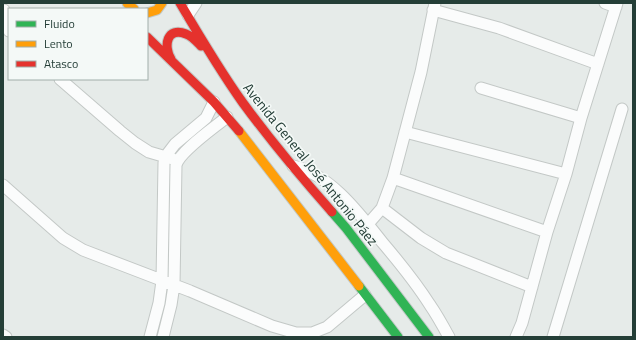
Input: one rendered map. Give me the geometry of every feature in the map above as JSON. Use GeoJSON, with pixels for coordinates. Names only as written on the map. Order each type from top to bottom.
{"type":"FeatureCollection","features":[{"type":"Feature","properties":{"kind":"street"},"geometry":{"type":"LineString","coordinates":[[148,14],[157,10],[162,3]]}},
{"type":"Feature","properties":{"kind":"street","name":"Avenida General José Antonio Páez"},"geometry":{"type":"LineString","coordinates":[[180,3],[212,59],[243,103],[292,166],[346,228],[429,337]]}},
{"type":"Feature","properties":{"kind":"street"},"geometry":{"type":"LineString","coordinates":[[188,15],[196,3]]}},
{"type":"Feature","properties":{"kind":"street"},"geometry":{"type":"LineString","coordinates":[[516,337],[522,323],[547,232],[566,174],[616,5],[605,3]]}},
{"type":"Feature","properties":{"kind":"street"},"geometry":{"type":"LineString","coordinates":[[368,224],[382,208],[393,178],[421,72],[434,6],[598,64]]}},
{"type":"Feature","properties":{"kind":"street"},"geometry":{"type":"LineString","coordinates":[[4,10],[7,27]]}},
{"type":"Feature","properties":{"kind":"street"},"geometry":{"type":"LineString","coordinates":[[171,59],[166,48],[167,40],[172,34],[178,32],[185,33],[192,38],[212,59]]}},
{"type":"Feature","properties":{"kind":"street"},"geometry":{"type":"LineString","coordinates":[[148,38],[214,102],[227,117],[398,337]]}},
{"type":"Feature","properties":{"kind":"street"},"geometry":{"type":"LineString","coordinates":[[61,80],[120,131],[149,152],[177,160]]}},
{"type":"Feature","properties":{"kind":"street"},"geometry":{"type":"LineString","coordinates":[[481,88],[582,118]]}},
{"type":"Feature","properties":{"kind":"street"},"geometry":{"type":"LineString","coordinates":[[150,337],[159,303],[162,281],[165,157],[175,144],[206,118],[214,102]]}},
{"type":"Feature","properties":{"kind":"street"},"geometry":{"type":"LineString","coordinates":[[553,337],[622,109]]}},
{"type":"Feature","properties":{"kind":"street"},"geometry":{"type":"LineString","coordinates":[[163,337],[171,305],[174,285],[177,160],[183,153],[227,117]]}},
{"type":"Feature","properties":{"kind":"street"},"geometry":{"type":"LineString","coordinates":[[406,132],[566,174]]}},
{"type":"Feature","properties":{"kind":"street"},"geometry":{"type":"LineString","coordinates":[[292,166],[310,171],[326,182],[352,206],[368,224],[431,306],[449,337]]}},
{"type":"Feature","properties":{"kind":"street"},"geometry":{"type":"LineString","coordinates":[[393,178],[547,232]]}},
{"type":"Feature","properties":{"kind":"street"},"geometry":{"type":"LineString","coordinates":[[3,185],[63,238],[83,250],[174,285],[272,326],[296,333],[312,334],[327,327],[365,295]]}},
{"type":"Feature","properties":{"kind":"street"},"geometry":{"type":"LineString","coordinates":[[382,208],[421,238],[446,253],[532,287]]}},
{"type":"Feature","properties":{"kind":"street"},"geometry":{"type":"LineString","coordinates":[[346,228],[361,216]]}},
{"type":"Feature","properties":{"kind":"traffic: fast"},"geometry":{"type":"LineString","coordinates":[[332,212],[346,228],[429,337]]}},
{"type":"Feature","properties":{"kind":"traffic: fast"},"geometry":{"type":"LineString","coordinates":[[359,286],[398,337]]}},
{"type":"Feature","properties":{"kind":"traffic: slow"},"geometry":{"type":"LineString","coordinates":[[127,3],[133,8]]}},
{"type":"Feature","properties":{"kind":"traffic: slow"},"geometry":{"type":"LineString","coordinates":[[148,13],[157,10],[162,3]]}},
{"type":"Feature","properties":{"kind":"traffic: slow"},"geometry":{"type":"LineString","coordinates":[[239,131],[359,286]]}},
{"type":"Feature","properties":{"kind":"traffic: jam"},"geometry":{"type":"LineString","coordinates":[[180,3],[218,66],[243,103],[286,159],[332,212]]}},
{"type":"Feature","properties":{"kind":"traffic: jam"},"geometry":{"type":"LineString","coordinates":[[171,59],[167,48],[167,43],[171,35],[175,33],[180,32],[188,35],[201,46]]}},
{"type":"Feature","properties":{"kind":"traffic: jam"},"geometry":{"type":"LineString","coordinates":[[148,38],[214,102],[239,131]]}}]}
